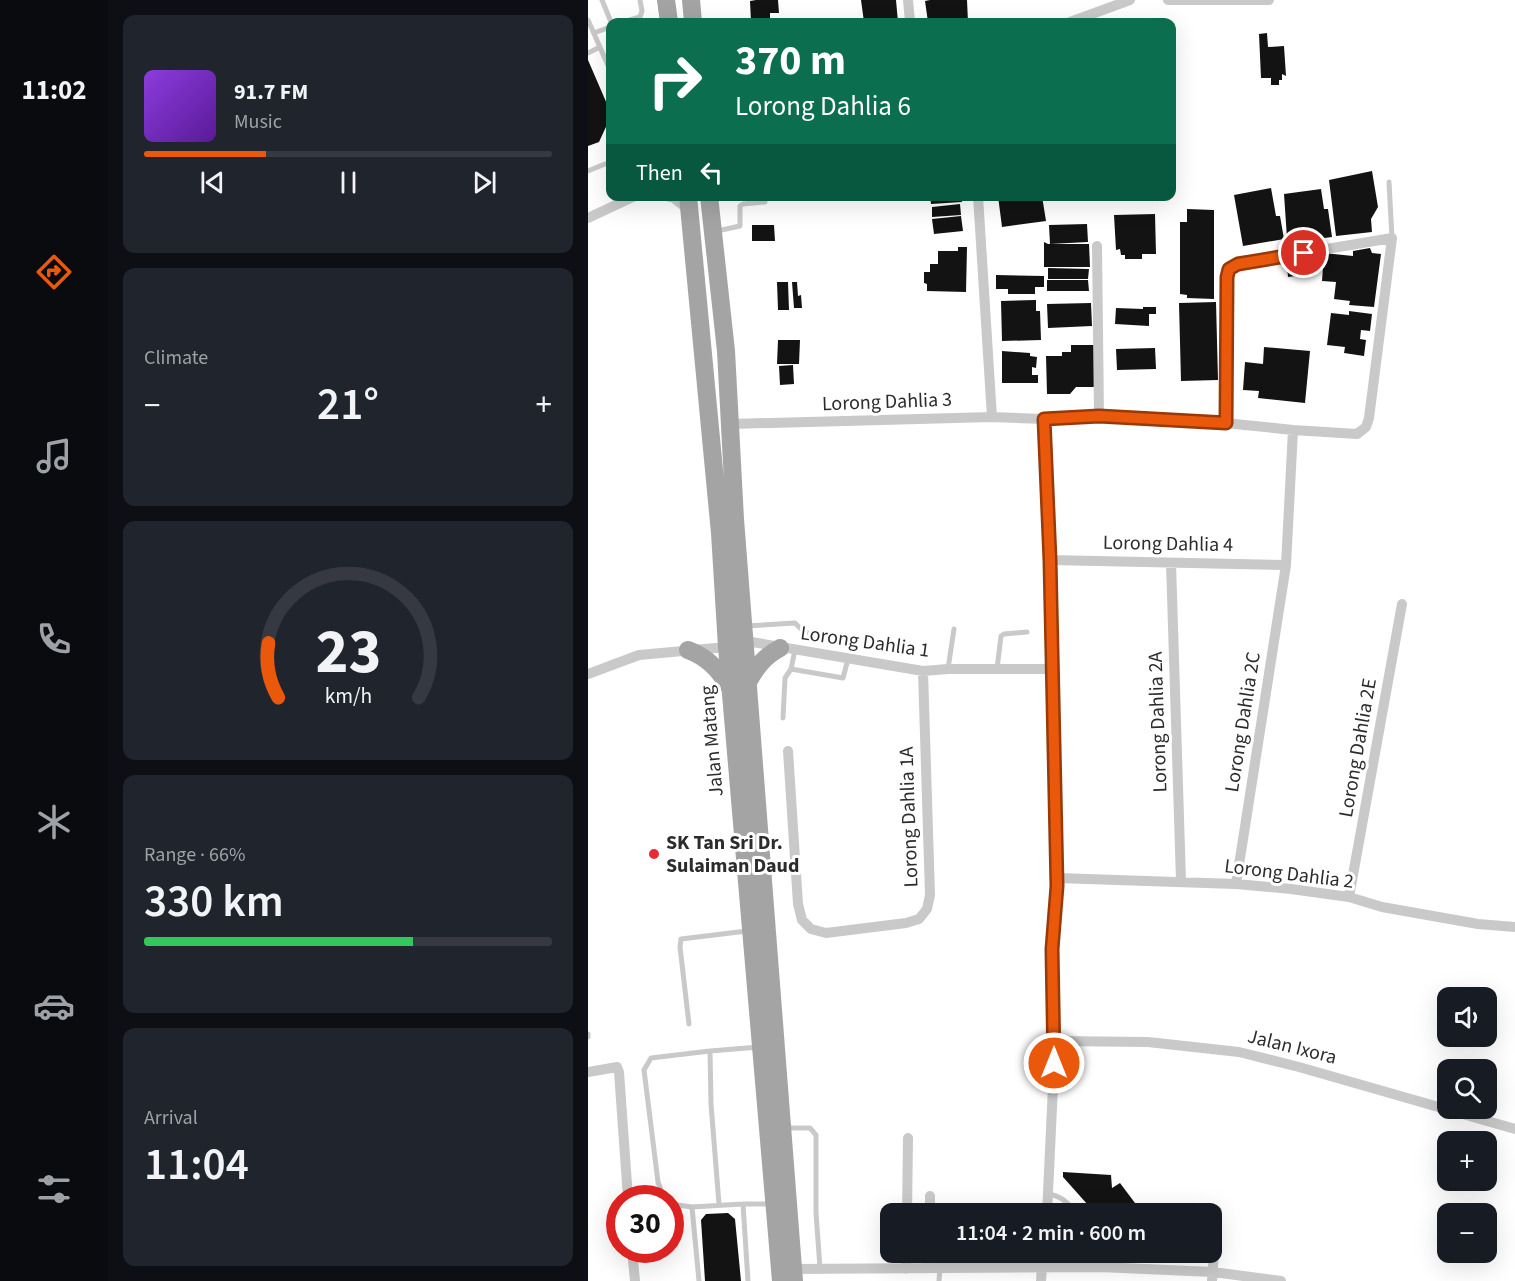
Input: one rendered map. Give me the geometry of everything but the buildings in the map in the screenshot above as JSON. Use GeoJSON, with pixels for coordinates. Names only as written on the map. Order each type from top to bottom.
{"type":"FeatureCollection","features":[{"type":"Feature","properties":{"kind":"main road"},"geometry":{"type":"LineString","coordinates":[[666,0],[668,18]]}},
{"type":"Feature","properties":{"kind":"main road"},"geometry":{"type":"LineString","coordinates":[[691,0],[693,18]]}},
{"type":"Feature","properties":{"kind":"main road","name":"Jalan Matang"},"geometry":{"type":"LineString","coordinates":[[709,201],[723,305],[748,682],[782,1128],[789,1277]]}},
{"type":"Feature","properties":{"kind":"main road","name":"Jalan Matang"},"geometry":{"type":"LineString","coordinates":[[689,203],[720,533],[730,687],[774,1204],[789,1277]]}},
{"type":"Feature","properties":{"kind":"main road"},"geometry":{"type":"LineString","coordinates":[[727,647],[741,640],[744,626]]}},
{"type":"Feature","properties":{"kind":"main road"},"geometry":{"type":"LineString","coordinates":[[748,682],[764,658],[788,649]]}},
{"type":"Feature","properties":{"kind":"main road"},"geometry":{"type":"LineString","coordinates":[[688,650],[700,654],[710,662],[720,671],[730,687]]}},
{"type":"Feature","properties":{"kind":"street"},"geometry":{"type":"LineString","coordinates":[[908,0],[910,18]]}},
{"type":"Feature","properties":{"kind":"street"},"geometry":{"type":"LineString","coordinates":[[1081,18],[1131,0]]}},
{"type":"Feature","properties":{"kind":"street"},"geometry":{"type":"LineString","coordinates":[[1168,0],[1269,0]]}},
{"type":"Feature","properties":{"kind":"street"},"geometry":{"type":"LineString","coordinates":[[588,218],[624,201]]}},
{"type":"Feature","properties":{"kind":"street"},"geometry":{"type":"LineString","coordinates":[[978,201],[992,417]]}},
{"type":"Feature","properties":{"kind":"street"},"geometry":{"type":"LineString","coordinates":[[1226,423],[1227,277],[1229,269],[1238,264],[1392,238]]}},
{"type":"Feature","properties":{"kind":"street","name":"Lorong Dahlia 3"},"geometry":{"type":"LineString","coordinates":[[730,424],[992,417],[1044,419],[1099,416],[1226,423],[1357,434],[1366,427],[1369,418],[1392,238]]}},
{"type":"Feature","properties":{"kind":"street"},"geometry":{"type":"LineString","coordinates":[[1097,246],[1099,416]]}},
{"type":"Feature","properties":{"kind":"street"},"geometry":{"type":"LineString","coordinates":[[1044,419],[1050,560],[1057,878],[1052,949],[1054,1041],[1048,1203]]}},
{"type":"Feature","properties":{"kind":"street","name":"Lorong Dahlia 2C"},"geometry":{"type":"LineString","coordinates":[[1236,884],[1286,565],[1293,430]]}},
{"type":"Feature","properties":{"kind":"street","name":"Lorong Dahlia 4"},"geometry":{"type":"LineString","coordinates":[[1050,560],[1286,565]]}},
{"type":"Feature","properties":{"kind":"street","name":"Lorong Dahlia 2A"},"geometry":{"type":"LineString","coordinates":[[1172,562],[1181,881]]}},
{"type":"Feature","properties":{"kind":"street","name":"Lorong Dahlia 2E"},"geometry":{"type":"LineString","coordinates":[[1349,897],[1402,604]]}},
{"type":"Feature","properties":{"kind":"street","name":"Lorong Dahlia 1"},"geometry":{"type":"LineString","coordinates":[[744,626],[788,649],[923,671],[1052,669]]}},
{"type":"Feature","properties":{"kind":"street"},"geometry":{"type":"LineString","coordinates":[[588,674],[639,655],[727,647]]}},
{"type":"Feature","properties":{"kind":"street","name":"Lorong Dahlia 1A"},"geometry":{"type":"LineString","coordinates":[[788,751],[798,904],[802,920],[811,929],[826,933],[906,923],[919,919],[927,909],[930,895],[923,671]]}},
{"type":"Feature","properties":{"kind":"street","name":"Lorong Dahlia 2"},"geometry":{"type":"LineString","coordinates":[[1057,878],[1236,884],[1349,897],[1382,907],[1478,924],[1515,927]]}},
{"type":"Feature","properties":{"kind":"street","name":"Jalan Ixora"},"geometry":{"type":"LineString","coordinates":[[1054,1041],[1148,1042],[1239,1052],[1299,1066],[1515,1129]]}},
{"type":"Feature","properties":{"kind":"street"},"geometry":{"type":"LineString","coordinates":[[588,1072],[617,1067],[619,1072],[627,1185]]}},
{"type":"Feature","properties":{"kind":"street"},"geometry":{"type":"LineString","coordinates":[[907,1203],[908,1138]]}},
{"type":"Feature","properties":{"kind":"street"},"geometry":{"type":"LineString","coordinates":[[930,1196],[930,1203]]}},
{"type":"Feature","properties":{"kind":"street"},"geometry":{"type":"LineString","coordinates":[[633,1263],[635,1281]]}},
{"type":"Feature","properties":{"kind":"street"},"geometry":{"type":"LineString","coordinates":[[906,1263],[906,1269]]}},
{"type":"Feature","properties":{"kind":"street"},"geometry":{"type":"LineString","coordinates":[[928,1267],[929,1263]]}},
{"type":"Feature","properties":{"kind":"street"},"geometry":{"type":"LineString","coordinates":[[1041,1281],[1042,1263]]}},
{"type":"Feature","properties":{"kind":"street"},"geometry":{"type":"LineString","coordinates":[[789,1277],[820,1269],[1042,1266],[1100,1267],[1281,1281]]}},
{"type":"Feature","properties":{"kind":"lane"},"geometry":{"type":"LineString","coordinates":[[602,0],[608,18]]}},
{"type":"Feature","properties":{"kind":"lane"},"geometry":{"type":"LineString","coordinates":[[637,18],[640,17],[642,11],[640,0]]}},
{"type":"Feature","properties":{"kind":"lane"},"geometry":{"type":"LineString","coordinates":[[588,20],[606,61]]}},
{"type":"Feature","properties":{"kind":"lane"},"geometry":{"type":"LineString","coordinates":[[594,33],[606,27]]}},
{"type":"Feature","properties":{"kind":"lane"},"geometry":{"type":"LineString","coordinates":[[588,53],[600,47]]}},
{"type":"Feature","properties":{"kind":"lane"},"geometry":{"type":"LineString","coordinates":[[588,171],[606,164]]}},
{"type":"Feature","properties":{"kind":"lane"},"geometry":{"type":"LineString","coordinates":[[1389,182],[1392,238]]}},
{"type":"Feature","properties":{"kind":"lane"},"geometry":{"type":"LineString","coordinates":[[712,231],[740,226],[740,206],[765,202]]}},
{"type":"Feature","properties":{"kind":"lane"},"geometry":{"type":"LineString","coordinates":[[744,626],[795,623],[803,631],[813,635],[848,639]]}},
{"type":"Feature","properties":{"kind":"lane"},"geometry":{"type":"LineString","coordinates":[[948,669],[954,629]]}},
{"type":"Feature","properties":{"kind":"lane"},"geometry":{"type":"LineString","coordinates":[[998,669],[1001,636],[1027,632]]}},
{"type":"Feature","properties":{"kind":"lane"},"geometry":{"type":"LineString","coordinates":[[783,718],[785,678],[791,669],[788,649]]}},
{"type":"Feature","properties":{"kind":"lane"},"geometry":{"type":"LineString","coordinates":[[791,669],[843,678],[848,659]]}},
{"type":"Feature","properties":{"kind":"lane"},"geometry":{"type":"LineString","coordinates":[[689,1024],[681,939],[752,931]]}},
{"type":"Feature","properties":{"kind":"lane"},"geometry":{"type":"LineString","coordinates":[[659,1185],[644,1070],[651,1058],[762,1047]]}},
{"type":"Feature","properties":{"kind":"lane"},"geometry":{"type":"LineString","coordinates":[[710,1051],[711,1104],[719,1204]]}},
{"type":"Feature","properties":{"kind":"lane"},"geometry":{"type":"LineString","coordinates":[[782,1128],[810,1128],[816,1135],[816,1213],[820,1269]]}},
{"type":"Feature","properties":{"kind":"lane"},"geometry":{"type":"LineString","coordinates":[[1048,1194],[1058,1195],[1068,1203]]}},
{"type":"Feature","properties":{"kind":"lane"},"geometry":{"type":"LineString","coordinates":[[743,1204],[748,1281]]}},
{"type":"Feature","properties":{"kind":"lane"},"geometry":{"type":"LineString","coordinates":[[684,1206],[774,1204]]}},
{"type":"Feature","properties":{"kind":"lane"},"geometry":{"type":"LineString","coordinates":[[692,1207],[699,1281]]}},
{"type":"Feature","properties":{"kind":"lane"},"geometry":{"type":"LineString","coordinates":[[1100,1263],[1100,1267]]}},
{"type":"Feature","properties":{"kind":"lane"},"geometry":{"type":"LineString","coordinates":[[939,1281],[940,1267]]}},
{"type":"Feature","properties":{"kind":"place","name":"SK Tan Sri Dr. Sulaiman Daud"},"geometry":{"type":"Point","coordinates":[654,854]}},
{"type":"Feature","properties":{"kind":"route"},"geometry":{"type":"LineString","coordinates":[[1054,1063],[1052,949],[1057,886],[1050,560],[1044,419],[1099,416],[1226,423],[1227,277],[1229,269],[1238,264],[1304,253]]}}]}
